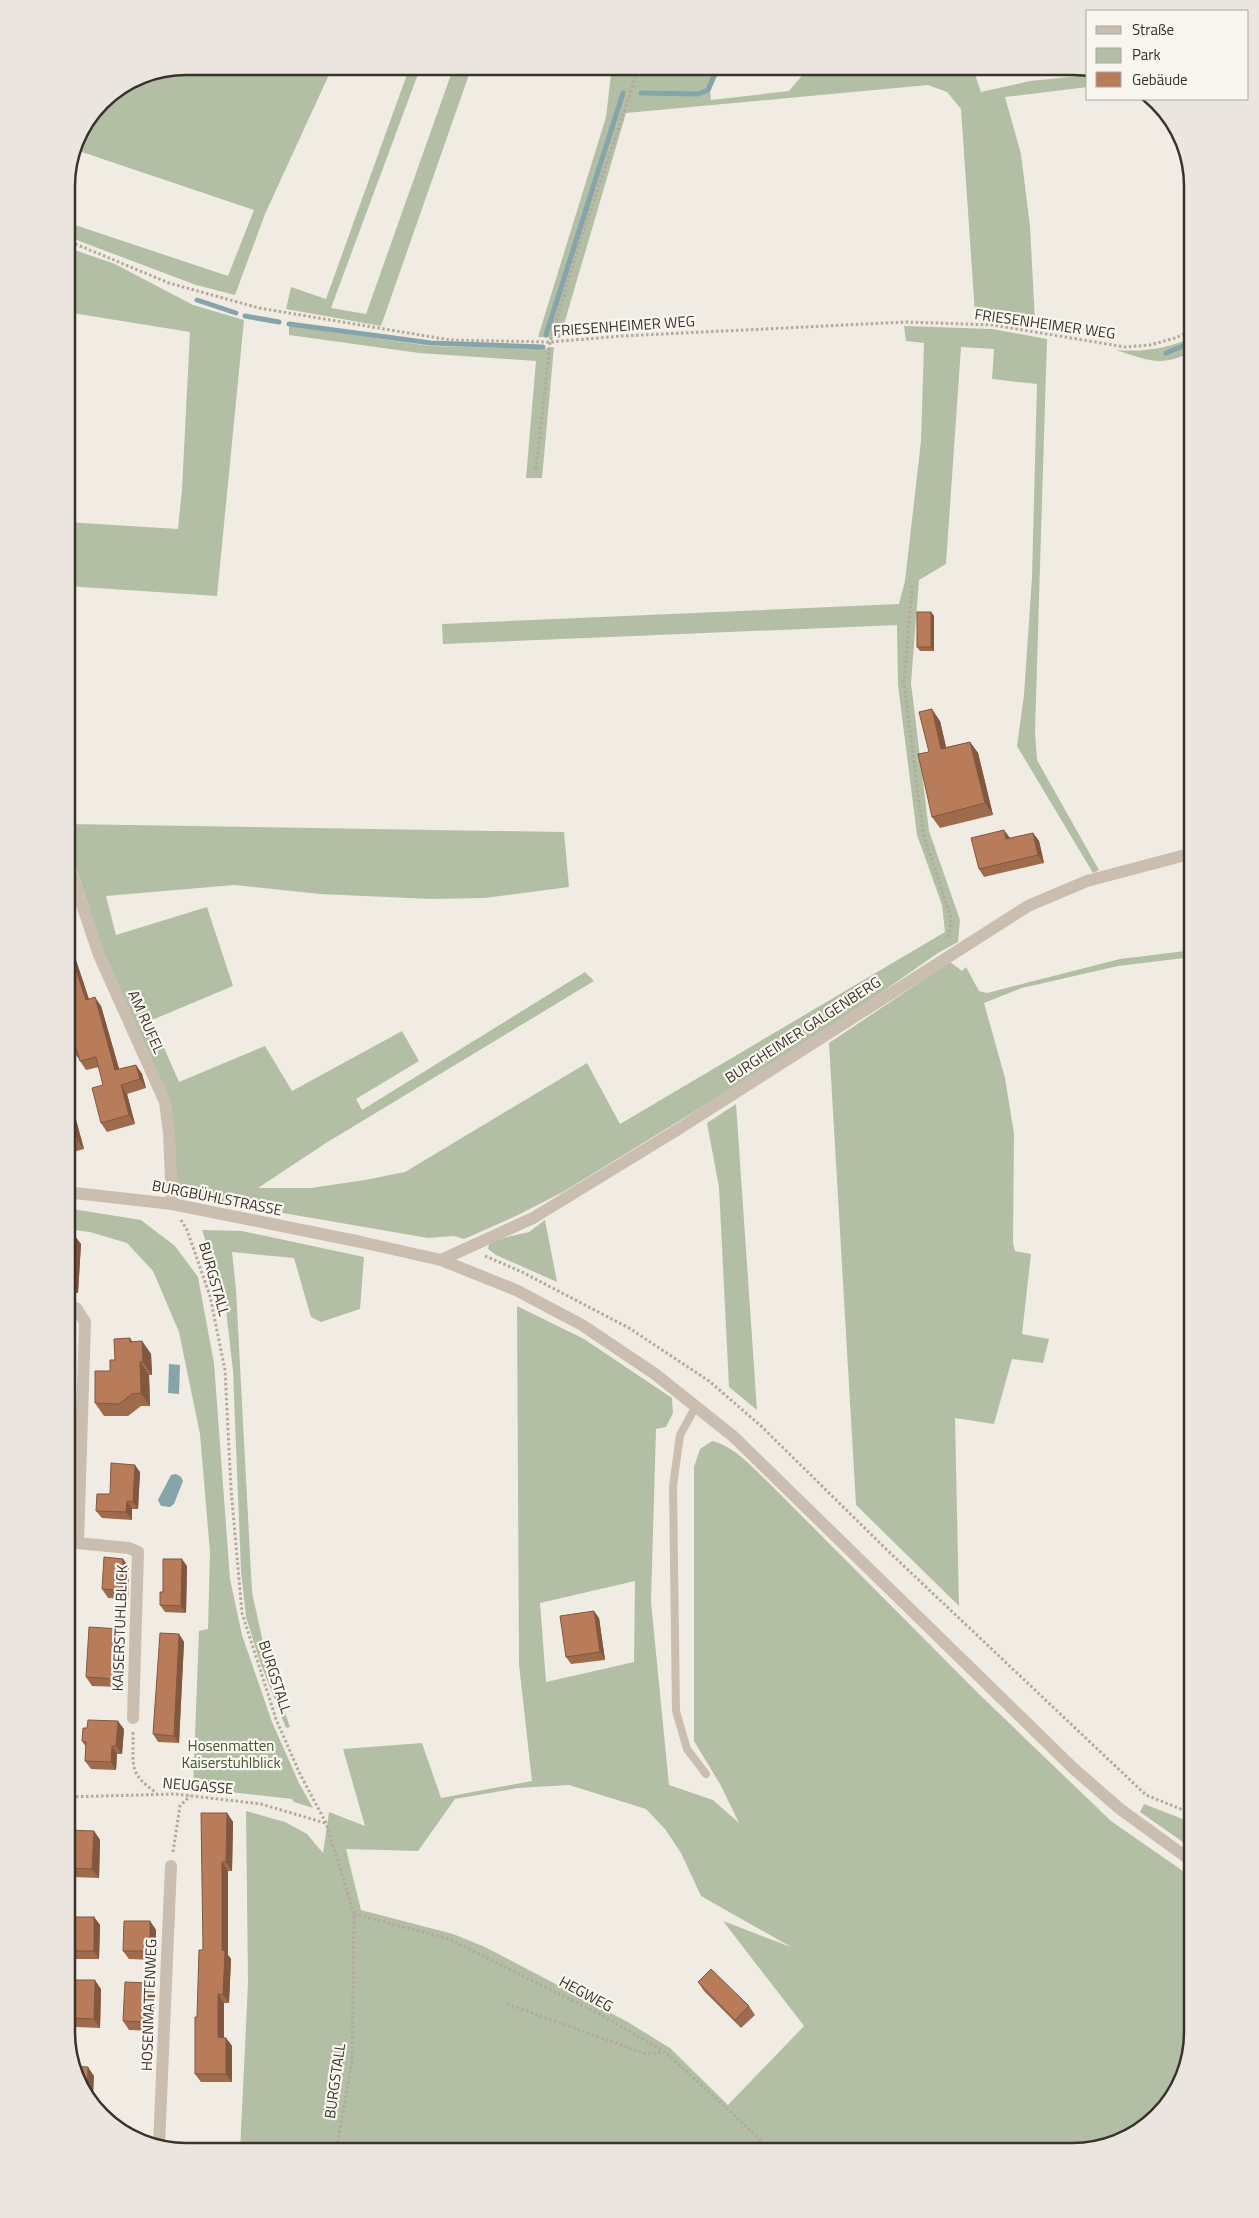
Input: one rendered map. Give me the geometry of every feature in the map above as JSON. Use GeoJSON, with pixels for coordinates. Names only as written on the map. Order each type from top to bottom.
{"type":"FeatureCollection","features":[{"type":"Feature","properties":{"kind":"street","name":"BURGHEIMER GALGENBERG"},"geometry":{"type":"LineString","coordinates":[[441,1260],[533,1218],[677,1130],[1028,906],[1087,881],[1184,855]]}},
{"type":"Feature","properties":{"kind":"street","name":"AM RUFEL"},"geometry":{"type":"LineString","coordinates":[[75,883],[99,955],[165,1102],[169,1133],[172,1204]]}},
{"type":"Feature","properties":{"kind":"street","name":"BURGBÜHLSTRASSE"},"geometry":{"type":"LineString","coordinates":[[75,1193],[172,1204],[441,1260],[516,1290],[582,1325],[655,1374],[734,1437],[1074,1769],[1120,1809],[1184,1855]]}},
{"type":"Feature","properties":{"kind":"street"},"geometry":{"type":"LineString","coordinates":[[75,1308],[85,1322],[75,1491]]}},
{"type":"Feature","properties":{"kind":"street","name":"KAISERSTUHLBLICK"},"geometry":{"type":"LineString","coordinates":[[75,1542],[129,1548],[138,1552],[133,1718]]}},
{"type":"Feature","properties":{"kind":"street","name":"HOSENMATTENWEG"},"geometry":{"type":"LineString","coordinates":[[160,2140],[172,1866]]}},
{"type":"Feature","properties":{"kind":"lane"},"geometry":{"type":"LineString","coordinates":[[696,1406],[680,1435],[673,1486],[676,1711],[687,1750],[706,1774]]}},
{"type":"Feature","properties":{"kind":"path"},"geometry":{"type":"LineString","coordinates":[[536,469],[550,342],[580,241],[635,75]]}},
{"type":"Feature","properties":{"kind":"path","name":"FRIESENHEIMER WEG"},"geometry":{"type":"LineString","coordinates":[[75,244],[169,283],[259,308],[450,340],[550,342],[622,336],[906,322],[993,325],[1125,347],[1150,345],[1184,334]]}},
{"type":"Feature","properties":{"kind":"path"},"geometry":{"type":"LineString","coordinates":[[912,586],[904,683],[923,833],[952,918],[950,937],[944,959]]}},
{"type":"Feature","properties":{"kind":"path","name":"BURGSTALL"},"geometry":{"type":"LineString","coordinates":[[172,1204],[187,1230],[210,1296],[225,1370],[231,1489],[242,1613],[276,1719],[300,1774],[326,1823],[354,1914],[352,2062],[338,2143]]}},
{"type":"Feature","properties":{"kind":"path"},"geometry":{"type":"LineString","coordinates":[[466,1248],[522,1272],[629,1328],[709,1381],[761,1426],[888,1551],[1146,1795],[1184,1810]]}},
{"type":"Feature","properties":{"kind":"path"},"geometry":{"type":"LineString","coordinates":[[133,1718],[134,1771],[144,1784],[157,1794]]}},
{"type":"Feature","properties":{"kind":"path"},"geometry":{"type":"LineString","coordinates":[[172,1866],[180,1806],[190,1795]]}},
{"type":"Feature","properties":{"kind":"path","name":"NEUGASSE"},"geometry":{"type":"LineString","coordinates":[[75,1797],[190,1795],[261,1804],[326,1823]]}},
{"type":"Feature","properties":{"kind":"path","name":"HEGWEG"},"geometry":{"type":"LineString","coordinates":[[354,1914],[449,1939],[605,2017],[665,2052],[764,2143]]}},
{"type":"Feature","properties":{"kind":"path"},"geometry":{"type":"LineString","coordinates":[[507,2004],[646,2054],[665,2052]]}},
{"type":"Feature","properties":{"kind":"green space"},"geometry":{"type":"Polygon","coordinates":[[[179,75],[329,75],[265,214],[235,295],[196,285],[75,239],[75,225],[228,276],[254,210],[81,152],[83,143],[98,118],[124,94],[143,83],[164,77],[179,75]]]}},
{"type":"Feature","properties":{"kind":"green space"},"geometry":{"type":"Polygon","coordinates":[[[407,75],[418,75],[331,308],[366,314],[451,75],[469,75],[381,326],[286,309],[291,287],[326,299],[407,75]]]}},
{"type":"Feature","properties":{"kind":"green space"},"geometry":{"type":"Polygon","coordinates":[[[611,75],[718,75],[710,91],[711,100],[789,91],[802,75],[975,75],[981,92],[1030,81],[1086,76],[1086,87],[1005,97],[1021,154],[1030,226],[1035,321],[975,314],[961,109],[947,92],[928,85],[626,113],[560,338],[538,337],[606,117],[611,75]]]}},
{"type":"Feature","properties":{"kind":"green space"},"geometry":{"type":"Polygon","coordinates":[[[75,250],[115,264],[193,305],[244,320],[217,596],[75,587],[75,523],[178,529],[182,489],[190,332],[75,313],[75,250]]]}},
{"type":"Feature","properties":{"kind":"green space"},"geometry":{"type":"Polygon","coordinates":[[[289,326],[431,346],[543,349],[554,347],[542,478],[526,478],[536,361],[419,353],[289,335],[289,326]]]}},
{"type":"Feature","properties":{"kind":"green space"},"geometry":{"type":"Polygon","coordinates":[[[904,326],[992,329],[1047,339],[1035,731],[1037,760],[1099,870],[1093,873],[1017,746],[1024,695],[1032,577],[1037,384],[992,379],[994,349],[961,347],[946,564],[919,580],[911,683],[929,831],[960,920],[958,942],[938,953],[826,1031],[563,1192],[516,1216],[464,1239],[454,1236],[428,1238],[178,1195],[171,1107],[105,956],[75,864],[75,824],[564,832],[569,887],[484,898],[431,899],[320,894],[234,885],[106,896],[116,935],[207,907],[233,986],[152,1020],[179,1082],[265,1046],[292,1091],[402,1031],[419,1061],[356,1099],[362,1110],[585,972],[594,981],[326,1143],[258,1188],[311,1188],[405,1172],[587,1063],[620,1124],[945,932],[942,905],[917,835],[898,685],[897,625],[443,644],[442,624],[899,604],[905,581],[921,441],[924,343],[906,341],[904,326]]]}},
{"type":"Feature","properties":{"kind":"green space"},"geometry":{"type":"Polygon","coordinates":[[[1184,340],[1184,355],[1163,361],[1154,361],[1116,350],[1155,349],[1184,340]]]}},
{"type":"Feature","properties":{"kind":"green space"},"geometry":{"type":"Polygon","coordinates":[[[1184,951],[1184,958],[1118,966],[1022,988],[984,1003],[1005,1078],[1014,1134],[1013,1243],[1015,1251],[1031,1254],[1022,1334],[1049,1339],[1043,1363],[1012,1359],[994,1424],[955,1418],[959,1606],[856,1505],[829,1043],[950,962],[962,971],[966,967],[979,991],[987,993],[1120,959],[1184,951]]]}},
{"type":"Feature","properties":{"kind":"green space"},"geometry":{"type":"Polygon","coordinates":[[[736,1104],[757,1410],[729,1387],[719,1187],[707,1123],[736,1104]]]}},
{"type":"Feature","properties":{"kind":"green space","name":"Hosenmatten Kaiserstuhlblick"},"geometry":{"type":"Polygon","coordinates":[[[75,1209],[141,1220],[175,1246],[198,1277],[214,1363],[230,1579],[242,1635],[272,1722],[299,1783],[313,1808],[294,1802],[292,1799],[193,1788],[199,1631],[208,1629],[210,1552],[200,1434],[179,1332],[153,1271],[127,1243],[90,1232],[75,1230],[75,1209]]]}},
{"type":"Feature","properties":{"kind":"green space"},"geometry":{"type":"Polygon","coordinates":[[[545,1220],[557,1282],[496,1255],[488,1249],[490,1241],[529,1232],[545,1220]]]}},
{"type":"Feature","properties":{"kind":"green space"},"geometry":{"type":"Polygon","coordinates":[[[202,1230],[242,1231],[364,1257],[360,1309],[321,1322],[311,1317],[294,1258],[232,1252],[236,1289],[252,1592],[267,1661],[290,1727],[286,1728],[260,1662],[246,1617],[241,1571],[233,1371],[225,1301],[202,1230]]]}},
{"type":"Feature","properties":{"kind":"green space"},"geometry":{"type":"Polygon","coordinates":[[[517,1306],[584,1339],[672,1398],[673,1413],[666,1427],[656,1429],[651,1602],[669,1785],[713,1800],[739,1823],[720,1784],[694,1741],[694,1467],[700,1449],[712,1441],[728,1447],[756,1470],[980,1695],[1111,1821],[1184,1872],[1184,2039],[1182,2054],[1173,2081],[1156,2105],[1135,2124],[1109,2137],[1080,2143],[240,2143],[248,1983],[246,1811],[285,1822],[307,1834],[323,1853],[329,1812],[365,1826],[343,1749],[422,1743],[441,1798],[532,1781],[519,1664],[517,1306]],[[635,1581],[540,1603],[546,1682],[634,1662],[635,1581]],[[569,1785],[518,1788],[455,1799],[418,1851],[346,1849],[361,1910],[453,1934],[485,1947],[626,2021],[670,2048],[728,2105],[804,2026],[723,1921],[791,1947],[701,1896],[681,1853],[665,1829],[646,1809],[569,1785]]]}},
{"type":"Feature","properties":{"kind":"green space"},"geometry":{"type":"Polygon","coordinates":[[[1144,1804],[1184,1820],[1184,1843],[1140,1812],[1144,1804]]]}},
{"type":"Feature","properties":{"kind":"water"},"geometry":{"type":"Polygon","coordinates":[[[169,1364],[180,1365],[179,1394],[168,1393],[169,1364]]]}},
{"type":"Feature","properties":{"kind":"water"},"geometry":{"type":"Polygon","coordinates":[[[176,1474],[183,1481],[174,1504],[170,1507],[161,1506],[158,1500],[171,1475],[176,1474]]]}},
{"type":"Feature","properties":{"kind":"building"},"geometry":{"type":"Polygon","coordinates":[[[917,612],[931,612],[931,647],[917,647],[917,612]]]}},
{"type":"Feature","properties":{"kind":"building"},"geometry":{"type":"Polygon","coordinates":[[[932,709],[941,749],[970,742],[985,803],[932,817],[918,754],[929,752],[919,712],[932,709]]]}},
{"type":"Feature","properties":{"kind":"building"},"geometry":{"type":"Polygon","coordinates":[[[1004,830],[1006,839],[1033,833],[1038,855],[979,869],[971,838],[1004,830]]]}},
{"type":"Feature","properties":{"kind":"building"},"geometry":{"type":"Polygon","coordinates":[[[75,967],[86,1000],[95,997],[115,1070],[136,1065],[140,1079],[121,1085],[129,1115],[101,1123],[92,1088],[103,1085],[96,1057],[80,1061],[76,1048],[75,967]]]}},
{"type":"Feature","properties":{"kind":"building"},"geometry":{"type":"Polygon","coordinates":[[[75,1130],[78,1141],[75,1142],[75,1130]]]}},
{"type":"Feature","properties":{"kind":"building"},"geometry":{"type":"Polygon","coordinates":[[[130,1338],[130,1342],[142,1341],[143,1362],[140,1362],[141,1393],[132,1394],[119,1404],[95,1403],[95,1371],[110,1371],[110,1360],[115,1360],[114,1339],[130,1338]]]}},
{"type":"Feature","properties":{"kind":"building"},"geometry":{"type":"Polygon","coordinates":[[[111,1463],[135,1465],[133,1502],[127,1501],[126,1512],[96,1511],[97,1494],[110,1494],[111,1463]]]}},
{"type":"Feature","properties":{"kind":"building"},"geometry":{"type":"Polygon","coordinates":[[[104,1557],[123,1559],[122,1591],[102,1589],[104,1557]]]}},
{"type":"Feature","properties":{"kind":"building"},"geometry":{"type":"Polygon","coordinates":[[[163,1559],[182,1559],[181,1606],[160,1605],[160,1592],[163,1592],[163,1559]]]}},
{"type":"Feature","properties":{"kind":"building"},"geometry":{"type":"Polygon","coordinates":[[[594,1611],[600,1652],[566,1657],[560,1616],[594,1611]]]}},
{"type":"Feature","properties":{"kind":"building"},"geometry":{"type":"Polygon","coordinates":[[[89,1627],[119,1629],[116,1679],[86,1677],[89,1627]]]}},
{"type":"Feature","properties":{"kind":"building"},"geometry":{"type":"Polygon","coordinates":[[[160,1633],[179,1634],[174,1736],[153,1734],[160,1633]]]}},
{"type":"Feature","properties":{"kind":"building"},"geometry":{"type":"Polygon","coordinates":[[[88,1720],[118,1721],[116,1746],[112,1746],[111,1762],[85,1761],[86,1742],[82,1741],[83,1728],[87,1728],[88,1720]]]}},
{"type":"Feature","properties":{"kind":"building"},"geometry":{"type":"Polygon","coordinates":[[[201,1813],[227,1813],[226,1862],[222,1862],[222,1950],[225,1951],[223,1995],[218,1994],[218,2037],[226,2038],[226,2074],[195,2074],[195,2017],[197,2017],[199,1950],[203,1950],[201,1813]]]}},
{"type":"Feature","properties":{"kind":"building"},"geometry":{"type":"Polygon","coordinates":[[[75,1830],[94,1831],[92,1869],[75,1868],[75,1830]]]}},
{"type":"Feature","properties":{"kind":"building"},"geometry":{"type":"Polygon","coordinates":[[[75,1917],[94,1917],[94,1951],[75,1951],[75,1917]]]}},
{"type":"Feature","properties":{"kind":"building"},"geometry":{"type":"Polygon","coordinates":[[[124,1921],[150,1921],[150,1951],[123,1951],[124,1921]]]}},
{"type":"Feature","properties":{"kind":"building"},"geometry":{"type":"Polygon","coordinates":[[[711,1969],[749,2006],[735,2020],[698,1982],[711,1969]]]}},
{"type":"Feature","properties":{"kind":"building"},"geometry":{"type":"Polygon","coordinates":[[[75,1980],[95,1980],[94,2019],[75,2018],[75,1980]]]}},
{"type":"Feature","properties":{"kind":"building"},"geometry":{"type":"Polygon","coordinates":[[[125,1982],[149,1983],[147,2022],[123,2021],[125,1982]]]}},
{"type":"Feature","properties":{"kind":"building"},"geometry":{"type":"Polygon","coordinates":[[[81,2067],[88,2067],[87,2083],[81,2067]]]}},
{"type":"Feature","properties":{"kind":"waterway"},"geometry":{"type":"LineString","coordinates":[[641,93],[698,94],[708,90],[714,75]]}},
{"type":"Feature","properties":{"kind":"waterway"},"geometry":{"type":"LineString","coordinates":[[546,335],[623,93]]}},
{"type":"Feature","properties":{"kind":"waterway"},"geometry":{"type":"LineString","coordinates":[[197,300],[236,313]]}},
{"type":"Feature","properties":{"kind":"waterway"},"geometry":{"type":"LineString","coordinates":[[245,316],[279,322]]}},
{"type":"Feature","properties":{"kind":"waterway"},"geometry":{"type":"LineString","coordinates":[[289,324],[431,343],[543,347]]}},
{"type":"Feature","properties":{"kind":"waterway"},"geometry":{"type":"LineString","coordinates":[[1166,353],[1184,346]]}}]}
